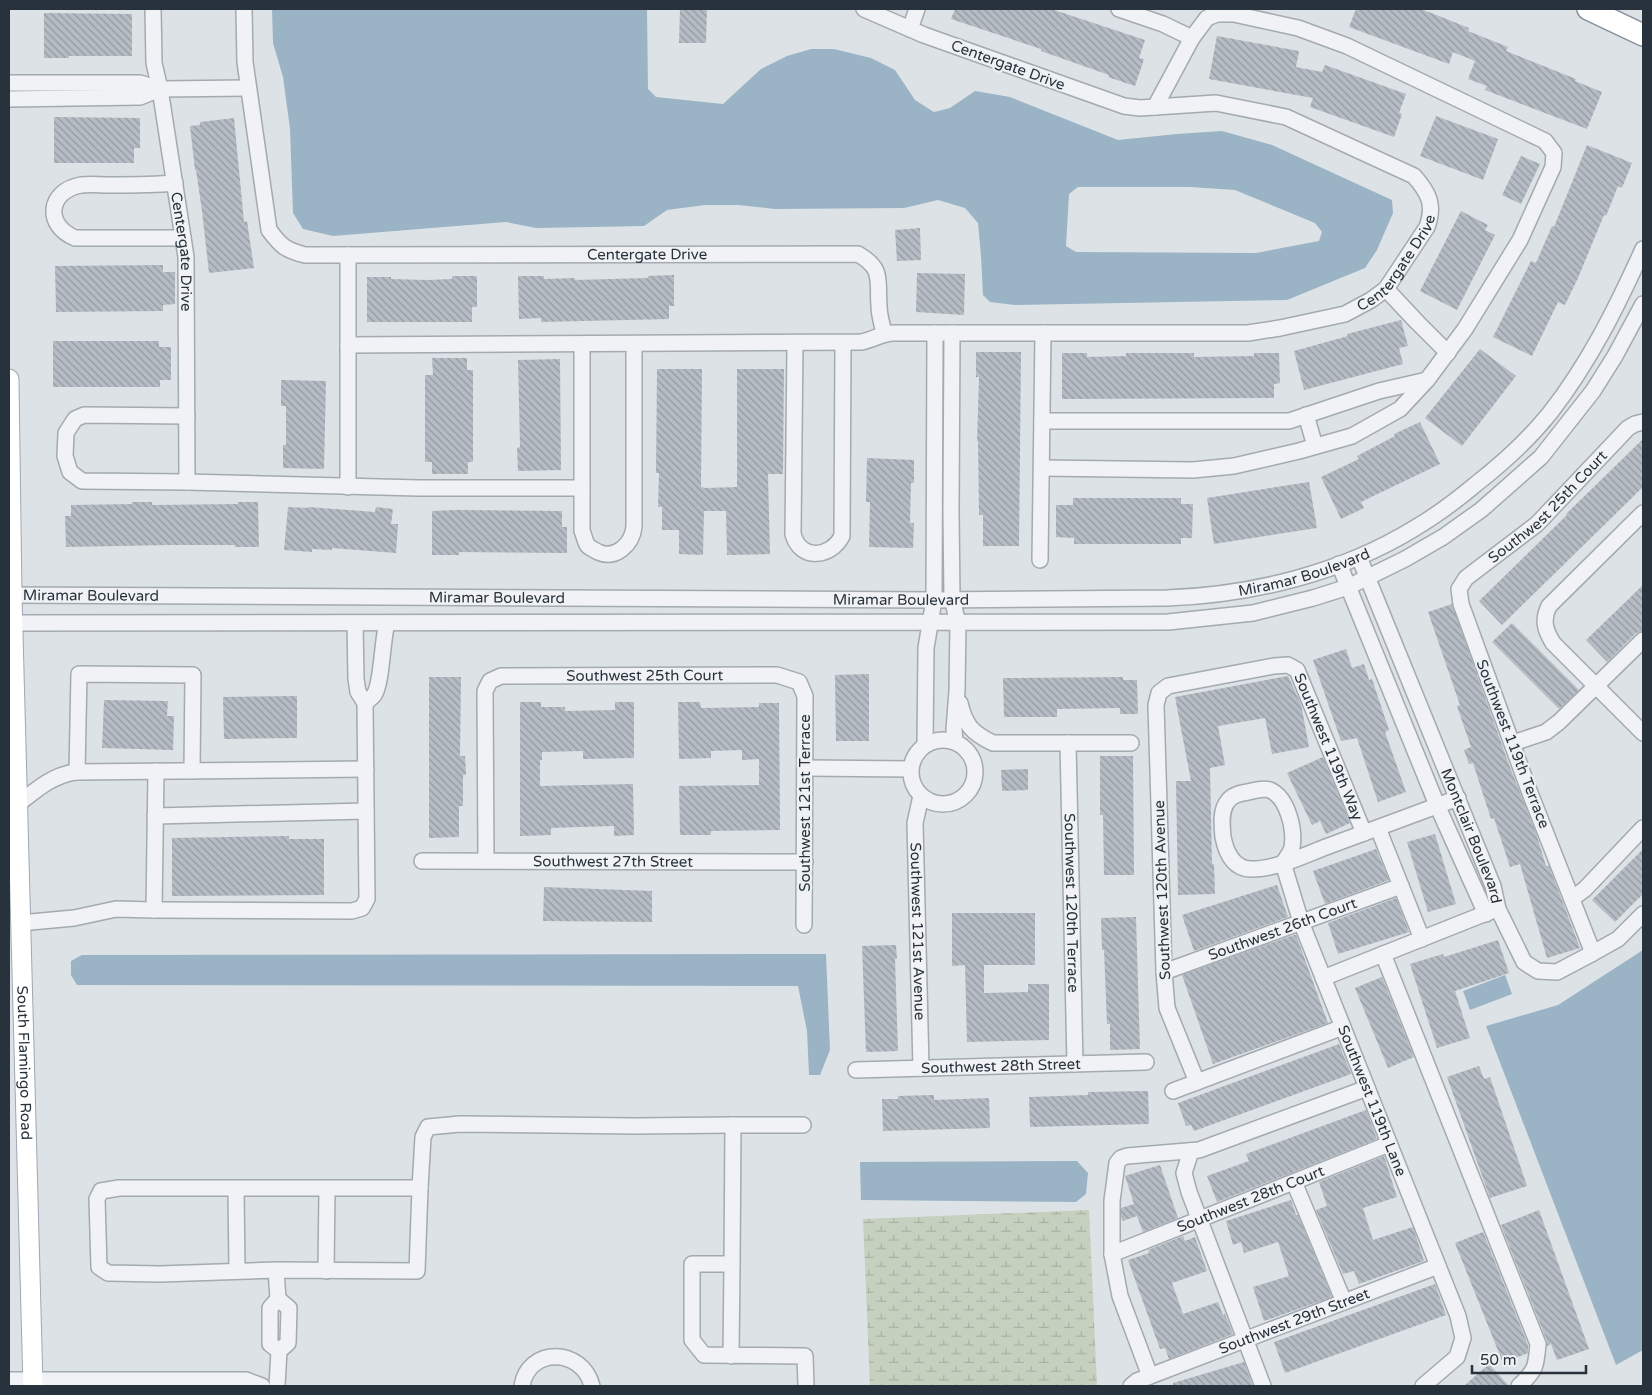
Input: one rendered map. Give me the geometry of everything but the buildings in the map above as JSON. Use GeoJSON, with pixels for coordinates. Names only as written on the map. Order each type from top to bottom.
{"type":"FeatureCollection","features":[{"type":"Feature","properties":{"kind":"highway"},"geometry":{"type":"LineString","coordinates":[[1588,9],[1643,35]]}},
{"type":"Feature","properties":{"kind":"main road","name":"South Flamingo Road"},"geometry":{"type":"LineString","coordinates":[[9,379],[10,596],[18,804],[33,1383]]}},
{"type":"Feature","properties":{"kind":"street","name":"Centergate Drive"},"geometry":{"type":"LineString","coordinates":[[153,9],[154,63],[160,89],[186,257],[187,482]]}},
{"type":"Feature","properties":{"kind":"street","name":"Centergate Drive"},"geometry":{"type":"LineString","coordinates":[[244,9],[245,62],[269,230],[277,242],[289,251],[305,255],[858,254],[869,261],[876,271],[879,280],[879,306],[889,333],[1248,333],[1345,314],[1371,300],[1386,289],[1427,227],[1430,219],[1430,200],[1424,188],[1414,176],[1286,117],[1216,103],[1154,108],[1124,106],[910,29],[864,9]]}},
{"type":"Feature","properties":{"kind":"street"},"geometry":{"type":"LineString","coordinates":[[910,29],[917,9]]}},
{"type":"Feature","properties":{"kind":"street"},"geometry":{"type":"LineString","coordinates":[[1119,9],[1163,24],[1192,38]]}},
{"type":"Feature","properties":{"kind":"street"},"geometry":{"type":"LineString","coordinates":[[1042,468],[1194,470],[1234,466],[1352,436],[1400,409],[1427,380],[1465,329],[1520,240],[1553,167],[1554,153],[1546,141],[1347,46],[1298,28],[1234,14],[1217,14],[1207,18],[1192,38],[1154,108]]}},
{"type":"Feature","properties":{"kind":"street"},"geometry":{"type":"LineString","coordinates":[[9,83],[97,90]]}},
{"type":"Feature","properties":{"kind":"street"},"geometry":{"type":"LineString","coordinates":[[9,99],[97,90],[140,83],[160,89],[248,88]]}},
{"type":"Feature","properties":{"kind":"street"},"geometry":{"type":"LineString","coordinates":[[175,183],[80,185],[65,191],[57,200],[53,209],[53,216],[58,227],[66,234],[75,238],[183,238]]}},
{"type":"Feature","properties":{"kind":"street","name":"Miramar Boulevard"},"geometry":{"type":"LineString","coordinates":[[10,596],[934,600],[1202,597],[1254,590],[1308,575],[1359,557],[1414,529],[1457,500],[1493,471],[1549,414],[1574,379],[1616,309],[1643,250]]}},
{"type":"Feature","properties":{"kind":"street"},"geometry":{"type":"LineString","coordinates":[[348,255],[348,487]]}},
{"type":"Feature","properties":{"kind":"street"},"geometry":{"type":"LineString","coordinates":[[1386,289],[1448,353]]}},
{"type":"Feature","properties":{"kind":"street","name":"Miramar Boulevard"},"geometry":{"type":"LineString","coordinates":[[11,622],[1168,622],[1253,612],[1313,598],[1348,587],[1405,559],[1443,537],[1481,510],[1541,457],[1593,391],[1615,356],[1643,304]]}},
{"type":"Feature","properties":{"kind":"street"},"geometry":{"type":"LineString","coordinates":[[348,345],[843,343],[870,341],[889,333]]}},
{"type":"Feature","properties":{"kind":"street"},"geometry":{"type":"LineString","coordinates":[[925,745],[926,648],[934,600],[934,333]]}},
{"type":"Feature","properties":{"kind":"street"},"geometry":{"type":"LineString","coordinates":[[952,333],[952,599],[958,623],[957,691],[954,729],[956,742]]}},
{"type":"Feature","properties":{"kind":"street"},"geometry":{"type":"LineString","coordinates":[[1040,560],[1043,333]]}},
{"type":"Feature","properties":{"kind":"street"},"geometry":{"type":"LineString","coordinates":[[795,343],[794,534],[796,544],[804,551],[815,554],[827,552],[838,544],[842,536],[843,343]]}},
{"type":"Feature","properties":{"kind":"street"},"geometry":{"type":"LineString","coordinates":[[582,344],[582,531],[588,547],[609,555],[619,552],[627,544],[633,534],[634,527],[634,344]]}},
{"type":"Feature","properties":{"kind":"street"},"geometry":{"type":"LineString","coordinates":[[1042,421],[1289,421],[1379,392],[1427,380]]}},
{"type":"Feature","properties":{"kind":"street"},"geometry":{"type":"LineString","coordinates":[[187,416],[84,415],[75,419],[66,432],[65,456],[70,472],[82,481],[348,487],[582,488]]}},
{"type":"Feature","properties":{"kind":"street"},"geometry":{"type":"LineString","coordinates":[[1306,415],[1315,446]]}},
{"type":"Feature","properties":{"kind":"street","name":"Southwest 25th Court"},"geometry":{"type":"LineString","coordinates":[[1460,589],[1466,578],[1537,524],[1628,428],[1639,423]]}},
{"type":"Feature","properties":{"kind":"street"},"geometry":{"type":"LineString","coordinates":[[934,427],[951,428]]}},
{"type":"Feature","properties":{"kind":"street"},"geometry":{"type":"LineString","coordinates":[[1643,513],[1549,606],[1545,621],[1547,633],[1552,643],[1643,733]]}},
{"type":"Feature","properties":{"kind":"street","name":"Montclair Boulevard"},"geometry":{"type":"LineString","coordinates":[[1359,557],[1493,886],[1492,911]]}},
{"type":"Feature","properties":{"kind":"street","name":"Montclair Boulevard"},"geometry":{"type":"LineString","coordinates":[[1339,564],[1437,805],[1492,911],[1524,962],[1538,971],[1557,972],[1593,953]]}},
{"type":"Feature","properties":{"kind":"street","name":"Southwest 119th Terrace"},"geometry":{"type":"LineString","coordinates":[[1460,589],[1461,604],[1530,792],[1593,953]]}},
{"type":"Feature","properties":{"kind":"street"},"geometry":{"type":"LineString","coordinates":[[365,703],[374,695],[378,686],[383,641],[377,597]]}},
{"type":"Feature","properties":{"kind":"street"},"geometry":{"type":"LineString","coordinates":[[20,923],[74,918],[116,909],[352,911],[362,908],[368,899],[365,703],[358,692],[356,680],[355,623]]}},
{"type":"Feature","properties":{"kind":"street"},"geometry":{"type":"LineString","coordinates":[[1513,743],[1546,732],[1559,722],[1643,641]]}},
{"type":"Feature","properties":{"kind":"street","name":"Southwest 119th Way"},"geometry":{"type":"LineString","coordinates":[[1159,693],[1168,686],[1274,666],[1288,665],[1297,670],[1371,831],[1401,886],[1422,938]]}},
{"type":"Feature","properties":{"kind":"street"},"geometry":{"type":"LineString","coordinates":[[77,772],[79,674],[192,675],[192,771]]}},
{"type":"Feature","properties":{"kind":"street","name":"Southwest 25th Court"},"geometry":{"type":"LineString","coordinates":[[486,860],[485,691],[490,681],[501,676],[777,675],[799,682]]}},
{"type":"Feature","properties":{"kind":"street","name":"Southwest 121st Terrace"},"geometry":{"type":"LineString","coordinates":[[799,682],[805,696],[804,925]]}},
{"type":"Feature","properties":{"kind":"street"},"geometry":{"type":"LineString","coordinates":[[957,691],[964,718],[971,730],[993,744],[1131,743]]}},
{"type":"Feature","properties":{"kind":"street","name":"Southwest 120th Avenue"},"geometry":{"type":"LineString","coordinates":[[1159,693],[1156,705],[1164,972],[1167,1008],[1197,1082]]}},
{"type":"Feature","properties":{"kind":"street"},"geometry":{"type":"LineString","coordinates":[[1395,703],[1416,694]]}},
{"type":"Feature","properties":{"kind":"street"},"geometry":{"type":"LineString","coordinates":[[934,741],[956,742],[971,756],[975,776],[972,785],[963,797],[949,804],[929,801],[914,788],[910,769],[913,760],[918,751],[934,741]]}},
{"type":"Feature","properties":{"kind":"street","name":"Southwest 120th Terrace"},"geometry":{"type":"LineString","coordinates":[[1068,743],[1075,1064]]}},
{"type":"Feature","properties":{"kind":"street"},"geometry":{"type":"LineString","coordinates":[[971,756],[993,744]]}},
{"type":"Feature","properties":{"kind":"street"},"geometry":{"type":"LineString","coordinates":[[806,768],[910,769]]}},
{"type":"Feature","properties":{"kind":"street"},"geometry":{"type":"LineString","coordinates":[[18,804],[46,782],[61,774],[77,772],[366,769]]}},
{"type":"Feature","properties":{"kind":"street"},"geometry":{"type":"LineString","coordinates":[[154,910],[156,771]]}},
{"type":"Feature","properties":{"kind":"street"},"geometry":{"type":"LineString","coordinates":[[1283,863],[1292,849],[1294,830],[1288,811],[1280,798],[1271,790],[1265,789],[1232,796],[1227,801],[1222,818],[1226,850],[1232,860],[1249,869],[1283,863],[1458,798]]}},
{"type":"Feature","properties":{"kind":"street","name":"Southwest 121st Avenue"},"geometry":{"type":"LineString","coordinates":[[921,796],[915,823],[921,1068]]}},
{"type":"Feature","properties":{"kind":"street"},"geometry":{"type":"LineString","coordinates":[[155,816],[366,811]]}},
{"type":"Feature","properties":{"kind":"street"},"geometry":{"type":"LineString","coordinates":[[1573,898],[1585,890],[1643,828]]}},
{"type":"Feature","properties":{"kind":"street","name":"Southwest 27th Street"},"geometry":{"type":"LineString","coordinates":[[422,860],[805,862]]}},
{"type":"Feature","properties":{"kind":"street","name":"Southwest 119th Lane"},"geometry":{"type":"LineString","coordinates":[[1283,863],[1301,922],[1458,1316],[1463,1338],[1457,1357],[1422,1386]]}},
{"type":"Feature","properties":{"kind":"street","name":"Southwest 26th Court"},"geometry":{"type":"LineString","coordinates":[[1164,972],[1401,886]]}},
{"type":"Feature","properties":{"kind":"street"},"geometry":{"type":"LineString","coordinates":[[1323,978],[1492,911]]}},
{"type":"Feature","properties":{"kind":"street"},"geometry":{"type":"LineString","coordinates":[[1593,953],[1618,939],[1643,914]]}},
{"type":"Feature","properties":{"kind":"street"},"geometry":{"type":"LineString","coordinates":[[1383,954],[1538,1344],[1536,1365],[1530,1375],[1519,1386]]}},
{"type":"Feature","properties":{"kind":"street"},"geometry":{"type":"LineString","coordinates":[[1173,1091],[1342,1027]]}},
{"type":"Feature","properties":{"kind":"street","name":"Southwest 28th Street"},"geometry":{"type":"LineString","coordinates":[[856,1070],[1146,1062]]}},
{"type":"Feature","properties":{"kind":"street"},"geometry":{"type":"LineString","coordinates":[[1132,1386],[1137,1381],[1150,1376],[1120,1296],[1112,1254],[1112,1201],[1117,1163],[1121,1158],[1127,1156],[1199,1150],[1367,1088]]}},
{"type":"Feature","properties":{"kind":"street"},"geometry":{"type":"LineString","coordinates":[[420,1188],[119,1188],[101,1191],[97,1199],[99,1267],[108,1273],[160,1274],[276,1270],[417,1271],[423,1138],[428,1127],[460,1124],[803,1125]]}},
{"type":"Feature","properties":{"kind":"street"},"geometry":{"type":"LineString","coordinates":[[731,1356],[733,1125]]}},
{"type":"Feature","properties":{"kind":"street","name":"Southwest 28th Court"},"geometry":{"type":"LineString","coordinates":[[1112,1254],[1389,1144]]}},
{"type":"Feature","properties":{"kind":"street"},"geometry":{"type":"LineString","coordinates":[[1190,1150],[1184,1173],[1189,1192],[1263,1386]]}},
{"type":"Feature","properties":{"kind":"street"},"geometry":{"type":"LineString","coordinates":[[1294,1182],[1344,1302]]}},
{"type":"Feature","properties":{"kind":"street"},"geometry":{"type":"LineString","coordinates":[[236,1188],[237,1271]]}},
{"type":"Feature","properties":{"kind":"street"},"geometry":{"type":"LineString","coordinates":[[326,1189],[326,1271]]}},
{"type":"Feature","properties":{"kind":"street"},"geometry":{"type":"LineString","coordinates":[[732,1264],[692,1264],[692,1340],[704,1356],[805,1356],[806,1386]]}},
{"type":"Feature","properties":{"kind":"street","name":"Southwest 29th Street"},"geometry":{"type":"LineString","coordinates":[[1150,1376],[1438,1266]]}},
{"type":"Feature","properties":{"kind":"street"},"geometry":{"type":"LineString","coordinates":[[276,1270],[278,1299],[289,1308],[288,1343],[278,1352],[277,1386]]}},
{"type":"Feature","properties":{"kind":"street"},"geometry":{"type":"LineString","coordinates":[[522,1386],[529,1370],[538,1362],[549,1358],[561,1357],[573,1360],[583,1367],[590,1377],[592,1386]]}},
{"type":"Feature","properties":{"kind":"street"},"geometry":{"type":"LineString","coordinates":[[9,1380],[33,1383],[246,1380],[262,1386]]}},
{"type":"Feature","properties":{"kind":"green space"},"geometry":{"type":"Polygon","coordinates":[[[1089,1210],[1097,1386],[870,1386],[863,1219],[1089,1210]]]}},
{"type":"Feature","properties":{"kind":"water"},"geometry":{"type":"Polygon","coordinates":[[[272,9],[647,9],[648,89],[656,97],[723,104],[761,69],[787,56],[811,49],[834,49],[871,58],[895,70],[915,100],[934,112],[950,108],[975,91],[1010,97],[1118,140],[1222,131],[1272,145],[1392,200],[1393,213],[1377,250],[1365,268],[1287,300],[1015,305],[990,302],[983,295],[978,223],[965,208],[938,200],[904,208],[775,209],[738,205],[705,205],[667,210],[644,226],[536,228],[506,222],[333,236],[303,229],[293,213],[290,129],[283,77],[273,43],[272,9]],[[1078,187],[1069,194],[1066,246],[1076,252],[1256,253],[1319,241],[1322,232],[1315,223],[1235,190],[1190,187],[1078,187]]]}},
{"type":"Feature","properties":{"kind":"water"},"geometry":{"type":"Polygon","coordinates":[[[1643,950],[1643,1350],[1616,1365],[1486,1026],[1558,1005],[1643,950]]]}},
{"type":"Feature","properties":{"kind":"water"},"geometry":{"type":"Polygon","coordinates":[[[826,954],[830,1050],[820,1075],[809,1075],[807,1031],[798,986],[77,985],[71,975],[71,961],[82,955],[826,954]]]}},
{"type":"Feature","properties":{"kind":"water"},"geometry":{"type":"Polygon","coordinates":[[[1505,975],[1512,994],[1470,1010],[1463,991],[1505,975]]]}},
{"type":"Feature","properties":{"kind":"water"},"geometry":{"type":"Polygon","coordinates":[[[1077,1161],[1088,1173],[1086,1194],[1076,1202],[861,1200],[860,1162],[1077,1161]]]}}]}
